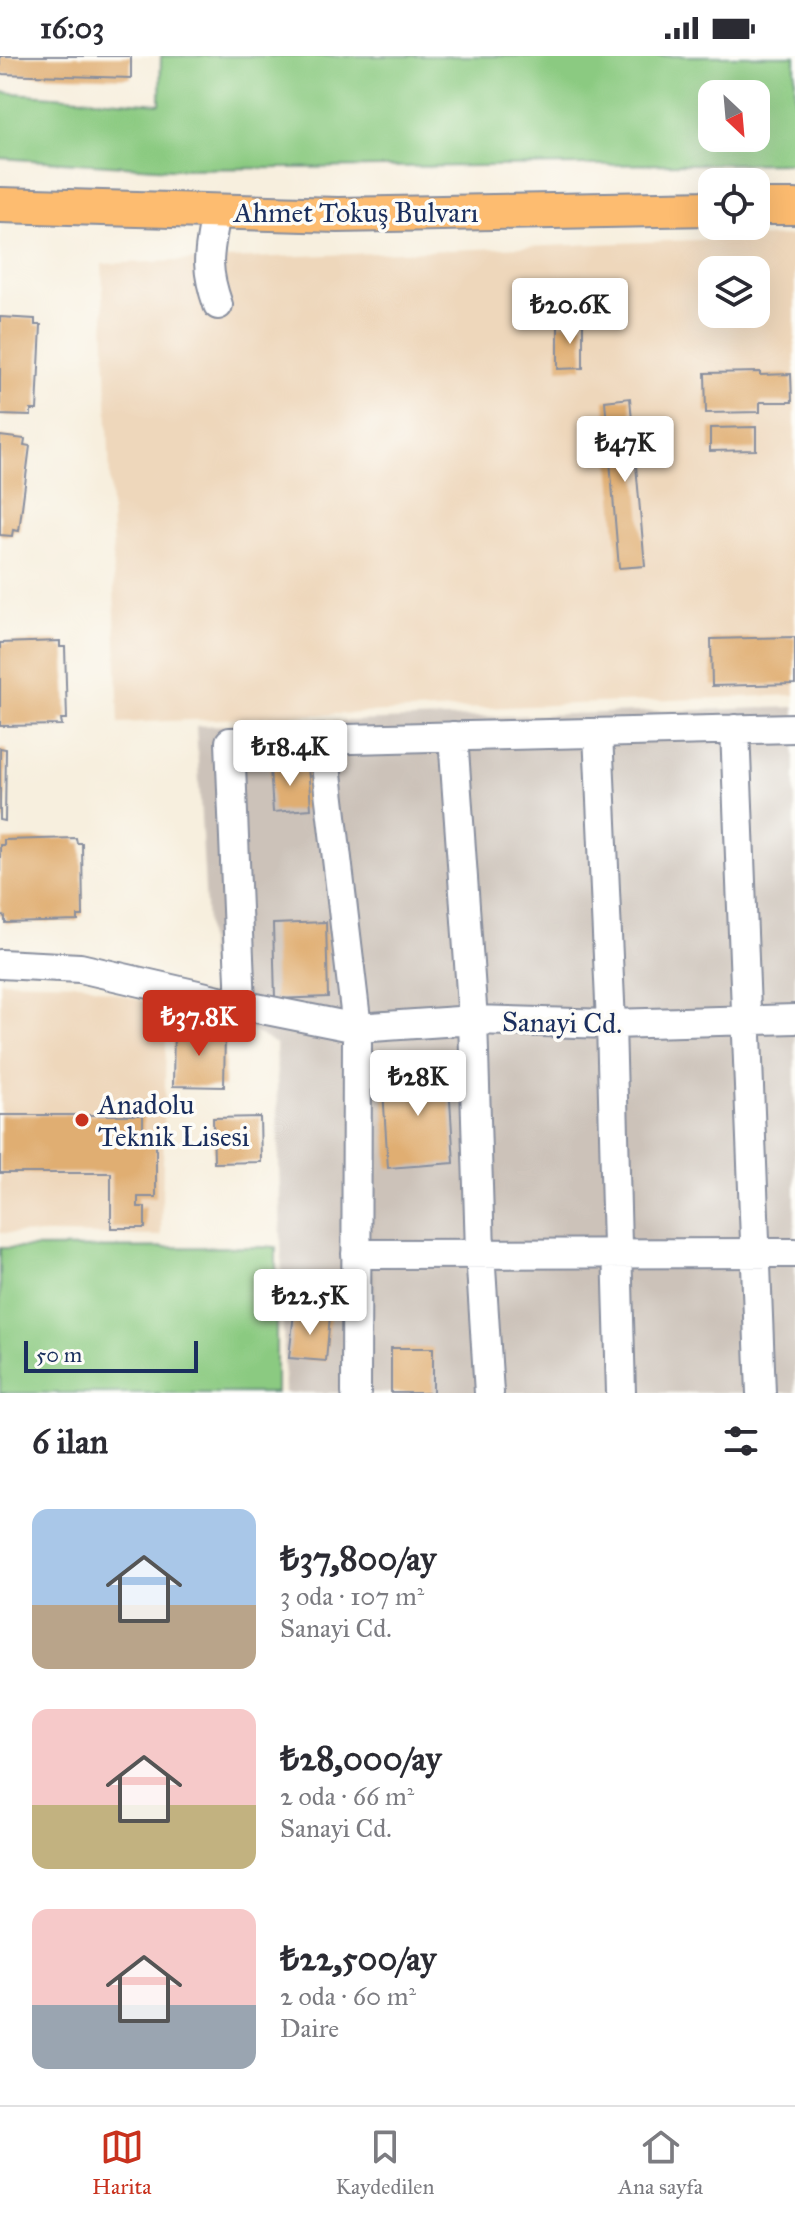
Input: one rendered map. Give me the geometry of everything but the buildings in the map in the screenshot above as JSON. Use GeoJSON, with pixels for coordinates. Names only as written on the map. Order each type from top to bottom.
{"type":"FeatureCollection","features":[{"type":"Feature","properties":{"kind":"main road","name":"Ahmet Tokuş Bulvarı"},"geometry":{"type":"LineString","coordinates":[[0,205],[338,215],[698,208]]}},
{"type":"Feature","properties":{"kind":"main road"},"geometry":{"type":"LineString","coordinates":[[770,207],[795,207]]}},
{"type":"Feature","properties":{"kind":"street"},"geometry":{"type":"LineString","coordinates":[[216,213],[208,255],[208,277],[218,305]]}},
{"type":"Feature","properties":{"kind":"street"},"geometry":{"type":"LineString","coordinates":[[241,1005],[230,742],[795,728]]}},
{"type":"Feature","properties":{"kind":"street"},"geometry":{"type":"LineString","coordinates":[[735,729],[761,1393]]}},
{"type":"Feature","properties":{"kind":"street"},"geometry":{"type":"LineString","coordinates":[[598,733],[611,1024],[621,1393]]}},
{"type":"Feature","properties":{"kind":"street"},"geometry":{"type":"LineString","coordinates":[[453,736],[473,1020],[480,1252],[489,1393]]}},
{"type":"Feature","properties":{"kind":"street"},"geometry":{"type":"LineString","coordinates":[[323,740],[357,1028],[356,1393]]}},
{"type":"Feature","properties":{"kind":"street","name":"Sanayi Cd."},"geometry":{"type":"LineString","coordinates":[[0,964],[80,968],[357,1028],[473,1020],[611,1024],[795,1019]]}},
{"type":"Feature","properties":{"kind":"street"},"geometry":{"type":"LineString","coordinates":[[356,1254],[795,1253]]}},
{"type":"Feature","properties":{"kind":"shaded area"},"geometry":{"type":"Polygon","coordinates":[[[795,236],[795,695],[119,723],[102,264],[698,240],[770,240],[770,237],[795,236]]]}},
{"type":"Feature","properties":{"kind":"shaded area"},"geometry":{"type":"Polygon","coordinates":[[[795,707],[795,1393],[285,1393],[276,1044],[228,1018],[209,963],[196,726],[795,707]]]}},
{"type":"Feature","properties":{"kind":"shaded area","name":"Anadolu Teknik Lisesi"},"geometry":{"type":"Polygon","coordinates":[[[0,981],[80,983],[167,1008],[161,1236],[0,1233],[0,981]]]}},
{"type":"Feature","properties":{"kind":"green space"},"geometry":{"type":"Polygon","coordinates":[[[161,56],[795,56],[795,163],[171,169],[0,158],[0,92],[160,104],[161,56]]]}},
{"type":"Feature","properties":{"kind":"green space"},"geometry":{"type":"Polygon","coordinates":[[[276,1247],[276,1393],[0,1393],[0,1248],[276,1247]]]}},
{"type":"Feature","properties":{"kind":"place","name":"Anadolu Teknik Lisesi"},"geometry":{"type":"Point","coordinates":[82,1120]}}]}
